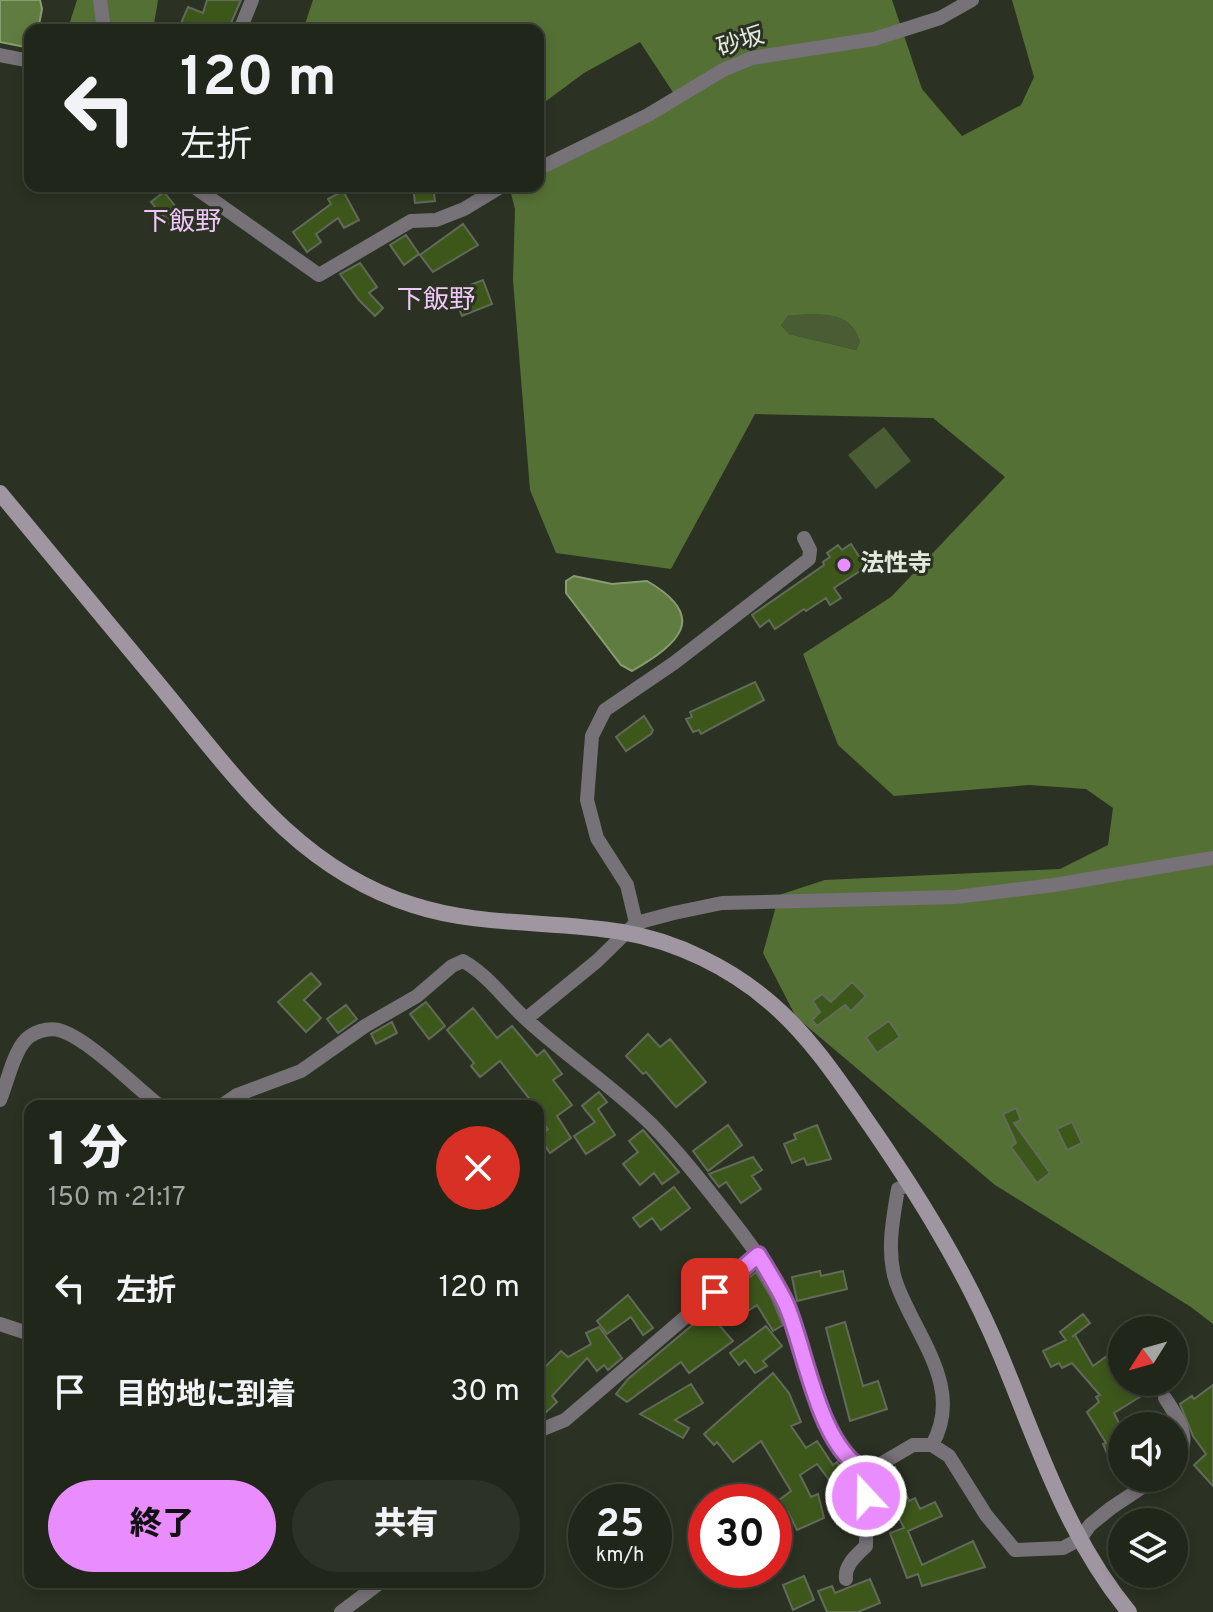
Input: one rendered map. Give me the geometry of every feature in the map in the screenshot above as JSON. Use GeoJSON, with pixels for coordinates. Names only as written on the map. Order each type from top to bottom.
{"type":"FeatureCollection","features":[{"type":"Feature","properties":{"kind":"street"},"geometry":{"type":"LineString","coordinates":[[100,0],[103,24]]}},
{"type":"Feature","properties":{"kind":"street"},"geometry":{"type":"LineString","coordinates":[[242,24],[252,0]]}},
{"type":"Feature","properties":{"kind":"street","name":"砂坂"},"geometry":{"type":"LineString","coordinates":[[544,166],[648,115],[723,70],[752,58],[874,39],[940,18],[972,0]]}},
{"type":"Feature","properties":{"kind":"street"},"geometry":{"type":"LineString","coordinates":[[0,55],[24,60]]}},
{"type":"Feature","properties":{"kind":"street"},"geometry":{"type":"LineString","coordinates":[[201,192],[319,275],[411,221],[436,220],[464,209],[492,192]]}},
{"type":"Feature","properties":{"kind":"street"},"geometry":{"type":"LineString","coordinates":[[0,493],[270,818],[330,866],[368,887],[412,905],[447,913],[631,928],[740,978],[774,1006],[842,1085],[910,1184],[945,1244],[999,1351],[1047,1472],[1080,1539],[1129,1612]]}},
{"type":"Feature","properties":{"kind":"street"},"geometry":{"type":"LineString","coordinates":[[631,928],[627,885],[597,838],[587,800],[592,736],[605,710],[674,663],[809,559],[810,550],[804,538]]}},
{"type":"Feature","properties":{"kind":"street"},"geometry":{"type":"LineString","coordinates":[[526,1019],[597,961],[631,928],[722,903],[956,897],[1054,885],[1213,858]]}},
{"type":"Feature","properties":{"kind":"street"},"geometry":{"type":"LineString","coordinates":[[230,1100],[301,1071],[374,1020],[417,996],[452,966],[463,961],[476,968],[526,1019],[651,1124],[707,1188],[758,1255],[786,1305],[814,1396],[832,1433],[855,1466],[867,1472]]}},
{"type":"Feature","properties":{"kind":"street"},"geometry":{"type":"LineString","coordinates":[[0,1100],[22,1045],[39,1032],[49,1029],[60,1030],[84,1044],[153,1100]]}},
{"type":"Feature","properties":{"kind":"street"},"geometry":{"type":"LineString","coordinates":[[910,1184],[898,1189],[891,1251],[895,1281],[935,1366],[943,1391],[943,1426],[932,1445]]}},
{"type":"Feature","properties":{"kind":"street"},"geometry":{"type":"LineString","coordinates":[[544,1429],[565,1420],[758,1255]]}},
{"type":"Feature","properties":{"kind":"street"},"geometry":{"type":"LineString","coordinates":[[0,1324],[24,1332]]}},
{"type":"Feature","properties":{"kind":"street"},"geometry":{"type":"LineString","coordinates":[[1165,1398],[1172,1412]]}},
{"type":"Feature","properties":{"kind":"street"},"geometry":{"type":"LineString","coordinates":[[867,1472],[913,1445],[932,1445],[949,1456],[986,1515],[1015,1550],[1063,1548],[1080,1539],[1090,1525],[1135,1492]]}},
{"type":"Feature","properties":{"kind":"street"},"geometry":{"type":"LineString","coordinates":[[846,1579],[845,1572],[851,1560],[866,1546],[867,1472]]}},
{"type":"Feature","properties":{"kind":"street"},"geometry":{"type":"LineString","coordinates":[[341,1612],[373,1588]]}},
{"type":"Feature","properties":{"kind":"shaded area"},"geometry":{"type":"Polygon","coordinates":[[[0,0],[40,0],[39,24],[24,24],[24,47],[0,42],[0,0]]]}},
{"type":"Feature","properties":{"kind":"shaded area"},"geometry":{"type":"Polygon","coordinates":[[[77,0],[158,0],[154,24],[69,24],[77,0]]]}},
{"type":"Feature","properties":{"kind":"shaded area"},"geometry":{"type":"Polygon","coordinates":[[[313,0],[892,0],[922,89],[962,136],[1021,105],[1034,77],[1012,0],[1213,0],[1213,1324],[1191,1307],[995,1185],[796,1017],[763,953],[779,895],[825,880],[1060,869],[1108,845],[1113,808],[1086,789],[1029,785],[894,796],[838,745],[803,654],[891,597],[1005,477],[933,418],[755,414],[671,569],[556,553],[530,490],[513,280],[515,209],[511,192],[544,192],[544,162],[680,103],[640,42],[584,73],[544,103],[544,24],[305,24],[313,0]],[[789,315],[781,325],[789,334],[856,350],[860,342],[849,323],[822,315],[789,315]]]}},
{"type":"Feature","properties":{"kind":"shaded area"},"geometry":{"type":"Polygon","coordinates":[[[789,315],[822,315],[841,319],[849,323],[860,342],[856,350],[789,334],[781,325],[789,315]]]}},
{"type":"Feature","properties":{"kind":"shaded area"},"geometry":{"type":"Polygon","coordinates":[[[884,427],[911,461],[876,489],[848,455],[884,427]]]}},
{"type":"Feature","properties":{"kind":"shaded area"},"geometry":{"type":"Polygon","coordinates":[[[574,576],[612,584],[647,581],[678,606],[682,618],[681,629],[663,650],[632,671],[621,665],[566,593],[566,581],[574,576]]]}},
{"type":"Feature","properties":{"kind":"building"},"geometry":{"type":"Polygon","coordinates":[[[207,0],[241,0],[231,24],[181,24],[188,7],[203,13],[207,0]]]}},
{"type":"Feature","properties":{"kind":"building"},"geometry":{"type":"Polygon","coordinates":[[[164,192],[184,217],[172,227],[151,202],[164,192]]]}},
{"type":"Feature","properties":{"kind":"building"},"geometry":{"type":"Polygon","coordinates":[[[344,192],[359,220],[344,228],[338,218],[316,234],[321,242],[307,252],[293,232],[331,204],[328,199],[344,192]]]}},
{"type":"Feature","properties":{"kind":"building"},"geometry":{"type":"Polygon","coordinates":[[[414,192],[434,192],[435,201],[415,203],[414,192]]]}},
{"type":"Feature","properties":{"kind":"building"},"geometry":{"type":"Polygon","coordinates":[[[463,224],[478,245],[433,272],[420,255],[463,224]]]}},
{"type":"Feature","properties":{"kind":"building"},"geometry":{"type":"Polygon","coordinates":[[[406,235],[419,254],[404,265],[390,245],[406,235]]]}},
{"type":"Feature","properties":{"kind":"building"},"geometry":{"type":"Polygon","coordinates":[[[360,263],[377,287],[369,293],[383,308],[375,316],[340,274],[360,263]]]}},
{"type":"Feature","properties":{"kind":"building"},"geometry":{"type":"Polygon","coordinates":[[[483,280],[492,304],[462,316],[452,292],[483,280]]]}},
{"type":"Feature","properties":{"kind":"building"},"geometry":{"type":"Polygon","coordinates":[[[851,544],[866,567],[834,588],[841,598],[830,605],[826,598],[775,629],[769,620],[760,627],[752,615],[824,565],[823,562],[830,557],[827,553],[838,545],[842,550],[851,544]]]}},
{"type":"Feature","properties":{"kind":"building"},"geometry":{"type":"Polygon","coordinates":[[[755,682],[764,700],[701,734],[699,730],[693,732],[686,719],[692,717],[690,712],[755,682]]]}},
{"type":"Feature","properties":{"kind":"building"},"geometry":{"type":"Polygon","coordinates":[[[644,716],[653,730],[651,734],[626,751],[616,737],[644,716]]]}},
{"type":"Feature","properties":{"kind":"building"},"geometry":{"type":"Polygon","coordinates":[[[311,973],[321,984],[304,1000],[321,1018],[306,1032],[278,1002],[311,973]]]}},
{"type":"Feature","properties":{"kind":"building"},"geometry":{"type":"Polygon","coordinates":[[[852,982],[866,996],[851,1011],[845,1005],[817,1026],[812,1020],[820,1012],[813,1001],[822,994],[831,1002],[852,982]]]}},
{"type":"Feature","properties":{"kind":"building"},"geometry":{"type":"Polygon","coordinates":[[[426,1002],[445,1026],[429,1039],[410,1014],[426,1002]]]}},
{"type":"Feature","properties":{"kind":"building"},"geometry":{"type":"Polygon","coordinates":[[[346,1005],[357,1019],[338,1033],[327,1019],[346,1005]]]}},
{"type":"Feature","properties":{"kind":"building"},"geometry":{"type":"Polygon","coordinates":[[[473,1008],[497,1038],[512,1026],[537,1056],[544,1050],[562,1074],[553,1080],[572,1105],[557,1116],[571,1138],[550,1153],[544,1144],[544,1132],[548,1129],[544,1124],[544,1100],[530,1100],[500,1061],[480,1077],[471,1066],[474,1063],[447,1030],[473,1008]]]}},
{"type":"Feature","properties":{"kind":"building"},"geometry":{"type":"Polygon","coordinates":[[[889,1021],[900,1037],[877,1053],[866,1037],[889,1021]]]}},
{"type":"Feature","properties":{"kind":"building"},"geometry":{"type":"Polygon","coordinates":[[[392,1022],[397,1033],[376,1044],[371,1034],[392,1022]]]}},
{"type":"Feature","properties":{"kind":"building"},"geometry":{"type":"Polygon","coordinates":[[[648,1034],[660,1047],[670,1039],[706,1082],[676,1107],[646,1072],[643,1074],[626,1056],[648,1034]]]}},
{"type":"Feature","properties":{"kind":"building"},"geometry":{"type":"Polygon","coordinates":[[[599,1092],[607,1102],[598,1109],[615,1135],[586,1154],[574,1136],[595,1122],[582,1106],[599,1092]]]}},
{"type":"Feature","properties":{"kind":"building"},"geometry":{"type":"Polygon","coordinates":[[[1016,1108],[1021,1120],[1014,1123],[1050,1173],[1037,1183],[1011,1147],[1016,1143],[1003,1114],[1016,1108]]]}},
{"type":"Feature","properties":{"kind":"building"},"geometry":{"type":"Polygon","coordinates":[[[1072,1122],[1082,1143],[1067,1150],[1057,1129],[1072,1122]]]}},
{"type":"Feature","properties":{"kind":"building"},"geometry":{"type":"Polygon","coordinates":[[[728,1125],[742,1145],[708,1171],[693,1151],[728,1125]]]}},
{"type":"Feature","properties":{"kind":"building"},"geometry":{"type":"Polygon","coordinates":[[[817,1125],[831,1159],[807,1165],[804,1158],[792,1163],[784,1144],[796,1139],[794,1134],[817,1125]]]}},
{"type":"Feature","properties":{"kind":"building"},"geometry":{"type":"Polygon","coordinates":[[[643,1130],[679,1172],[662,1184],[654,1173],[640,1185],[623,1164],[638,1152],[629,1141],[643,1130]]]}},
{"type":"Feature","properties":{"kind":"building"},"geometry":{"type":"Polygon","coordinates":[[[753,1157],[762,1170],[752,1176],[761,1189],[741,1203],[726,1182],[719,1187],[709,1174],[753,1157]]]}},
{"type":"Feature","properties":{"kind":"building"},"geometry":{"type":"Polygon","coordinates":[[[674,1187],[690,1208],[661,1230],[652,1218],[640,1227],[633,1218],[674,1187]]]}},
{"type":"Feature","properties":{"kind":"building"},"geometry":{"type":"Polygon","coordinates":[[[820,1271],[821,1276],[843,1271],[847,1289],[797,1301],[792,1277],[820,1271]]]}},
{"type":"Feature","properties":{"kind":"building"},"geometry":{"type":"Polygon","coordinates":[[[756,1272],[783,1325],[773,1331],[757,1305],[739,1317],[725,1297],[756,1272]]]}},
{"type":"Feature","properties":{"kind":"building"},"geometry":{"type":"Polygon","coordinates":[[[628,1295],[653,1328],[643,1335],[631,1317],[607,1334],[597,1321],[628,1295]]]}},
{"type":"Feature","properties":{"kind":"building"},"geometry":{"type":"Polygon","coordinates":[[[708,1312],[733,1341],[689,1373],[681,1362],[627,1402],[616,1394],[628,1379],[708,1312]]]}},
{"type":"Feature","properties":{"kind":"building"},"geometry":{"type":"Polygon","coordinates":[[[1083,1314],[1090,1323],[1072,1337],[1075,1335],[1093,1366],[1108,1355],[1108,1396],[1141,1396],[1116,1412],[1108,1412],[1108,1455],[1103,1444],[1106,1443],[1087,1412],[1099,1402],[1096,1397],[1100,1395],[1072,1363],[1062,1368],[1059,1363],[1051,1367],[1043,1351],[1066,1340],[1060,1332],[1083,1314]]]}},
{"type":"Feature","properties":{"kind":"building"},"geometry":{"type":"Polygon","coordinates":[[[845,1322],[863,1386],[878,1381],[887,1409],[850,1421],[826,1328],[845,1322]]]}},
{"type":"Feature","properties":{"kind":"building"},"geometry":{"type":"Polygon","coordinates":[[[766,1326],[782,1346],[763,1361],[767,1366],[755,1373],[745,1360],[739,1365],[730,1353],[766,1326]]]}},
{"type":"Feature","properties":{"kind":"building"},"geometry":{"type":"Polygon","coordinates":[[[599,1327],[622,1358],[608,1370],[604,1365],[597,1371],[587,1358],[552,1396],[557,1402],[544,1414],[544,1364],[546,1366],[561,1351],[568,1357],[591,1344],[586,1333],[599,1327]]]}},
{"type":"Feature","properties":{"kind":"building"},"geometry":{"type":"Polygon","coordinates":[[[773,1373],[789,1393],[801,1422],[791,1426],[806,1448],[817,1441],[833,1465],[837,1462],[843,1472],[830,1481],[817,1464],[800,1475],[811,1497],[818,1494],[824,1518],[797,1530],[792,1520],[792,1484],[787,1484],[761,1441],[733,1462],[717,1442],[714,1445],[704,1434],[773,1373]]]}},
{"type":"Feature","properties":{"kind":"building"},"geometry":{"type":"Polygon","coordinates":[[[691,1384],[703,1403],[675,1420],[689,1428],[683,1438],[640,1414],[691,1384]]]}},
{"type":"Feature","properties":{"kind":"building"},"geometry":{"type":"Polygon","coordinates":[[[1213,1385],[1213,1486],[1194,1465],[1206,1454],[1193,1436],[1188,1412],[1183,1412],[1180,1404],[1192,1396],[1194,1399],[1213,1385]]]}},
{"type":"Feature","properties":{"kind":"building"},"geometry":{"type":"Polygon","coordinates":[[[895,1467],[909,1501],[915,1498],[920,1509],[935,1502],[942,1516],[908,1531],[922,1565],[973,1541],[985,1567],[922,1586],[918,1574],[907,1578],[890,1533],[904,1528],[891,1502],[883,1504],[877,1492],[882,1486],[878,1477],[895,1467]]]}},
{"type":"Feature","properties":{"kind":"building"},"geometry":{"type":"Polygon","coordinates":[[[804,1576],[814,1600],[793,1610],[784,1588],[792,1588],[792,1581],[804,1576]]]}},
{"type":"Feature","properties":{"kind":"building"},"geometry":{"type":"Polygon","coordinates":[[[870,1579],[880,1603],[858,1612],[827,1612],[818,1591],[832,1586],[835,1593],[870,1579]]]}},
{"type":"Feature","properties":{"kind":"place","name":"法性寺"},"geometry":{"type":"Point","coordinates":[844,565]}},
{"type":"Feature","properties":{"kind":"district","name":"下飯野"},"geometry":{"type":"Point","coordinates":[182,223]}},
{"type":"Feature","properties":{"kind":"district","name":"下飯野"},"geometry":{"type":"Point","coordinates":[436,301]}},
{"type":"Feature","properties":{"kind":"route"},"geometry":{"type":"LineString","coordinates":[[715,1292],[758,1255],[786,1305],[814,1396],[832,1433],[855,1466],[867,1472],[866,1496]]}}]}
